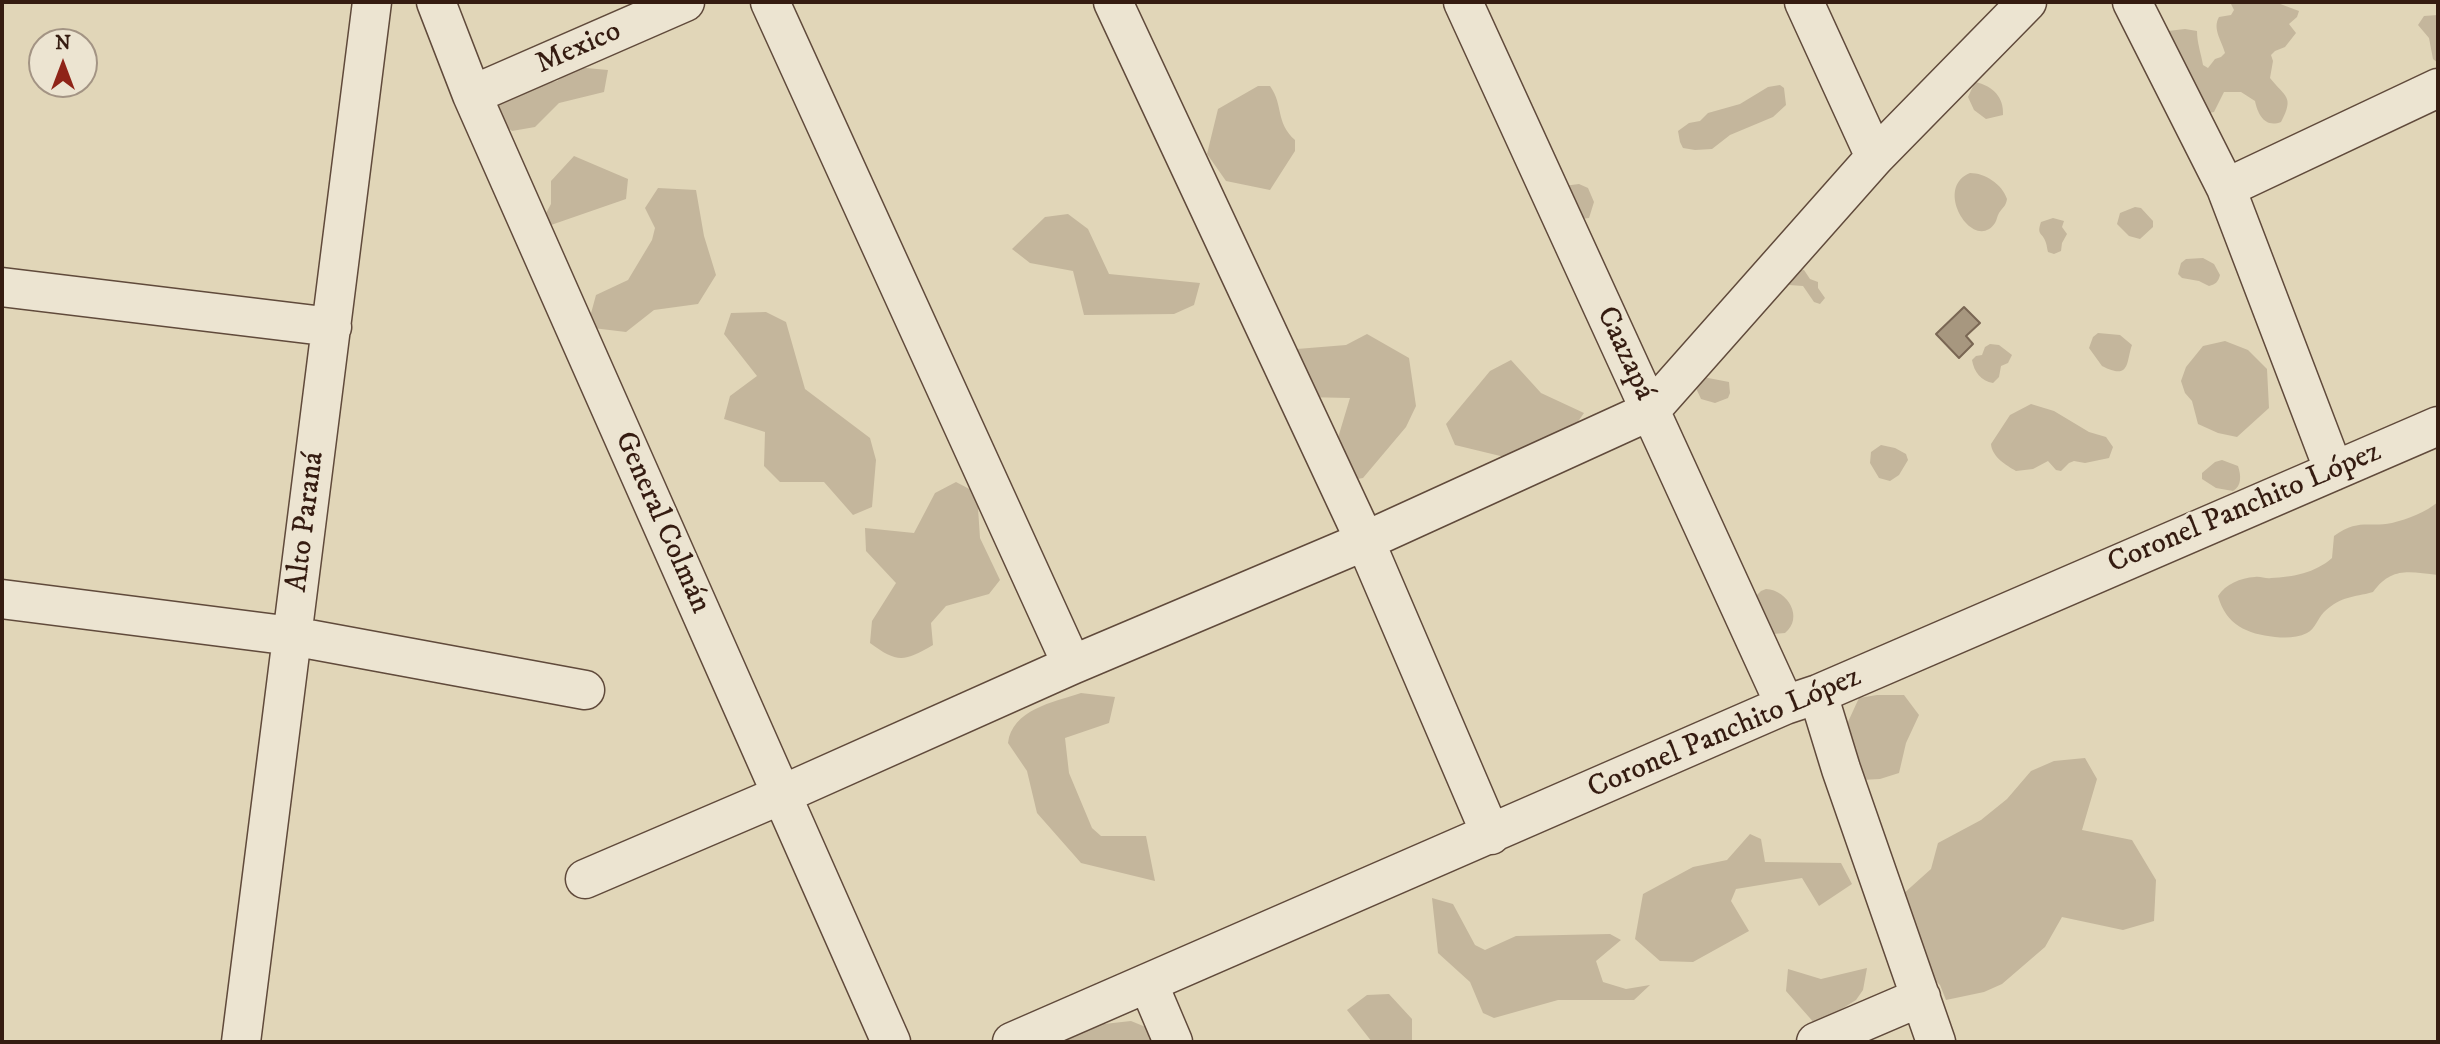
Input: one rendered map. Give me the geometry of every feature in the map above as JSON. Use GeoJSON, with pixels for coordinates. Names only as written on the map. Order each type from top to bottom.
{"type":"FeatureCollection","features":[{"type":"Feature","properties":{"kind":"street","name":"Alto Paraná"},"geometry":{"type":"LineString","coordinates":[[240,1042],[372,2]]}},
{"type":"Feature","properties":{"kind":"street","name":"General Colmán"},"geometry":{"type":"LineString","coordinates":[[436,2],[472,95],[891,1042]]}},
{"type":"Feature","properties":{"kind":"street","name":"Mexico"},"geometry":{"type":"LineString","coordinates":[[472,95],[685,2]]}},
{"type":"Feature","properties":{"kind":"street"},"geometry":{"type":"LineString","coordinates":[[770,2],[1072,665]]}},
{"type":"Feature","properties":{"kind":"street"},"geometry":{"type":"LineString","coordinates":[[1113,2],[1365,541],[1492,835]]}},
{"type":"Feature","properties":{"kind":"street","name":"Caazapá"},"geometry":{"type":"LineString","coordinates":[[1463,2],[1650,411],[1801,700],[1841,769],[1936,1042]]}},
{"type":"Feature","properties":{"kind":"street"},"geometry":{"type":"LineString","coordinates":[[1804,2],[1875,157]]}},
{"type":"Feature","properties":{"kind":"street"},"geometry":{"type":"LineString","coordinates":[[585,879],[1072,665],[1365,541],[1650,411],[1875,157],[2027,2]]}},
{"type":"Feature","properties":{"kind":"street"},"geometry":{"type":"LineString","coordinates":[[2132,2],[2226,188],[2333,471]]}},
{"type":"Feature","properties":{"kind":"street"},"geometry":{"type":"LineString","coordinates":[[2226,188],[2438,88]]}},
{"type":"Feature","properties":{"kind":"street"},"geometry":{"type":"LineString","coordinates":[[2,287],[332,327]]}},
{"type":"Feature","properties":{"kind":"street","name":"Coronel Panchito López"},"geometry":{"type":"LineString","coordinates":[[1012,1042],[2438,426]]}},
{"type":"Feature","properties":{"kind":"street"},"geometry":{"type":"LineString","coordinates":[[2,599],[292,636],[585,690]]}},
{"type":"Feature","properties":{"kind":"street"},"geometry":{"type":"LineString","coordinates":[[1148,983],[1173,1042]]}},
{"type":"Feature","properties":{"kind":"street"},"geometry":{"type":"LineString","coordinates":[[1816,1042],[1921,997]]}},
{"type":"Feature","properties":{"kind":"shaded area"},"geometry":{"type":"Polygon","coordinates":[[[2230,2],[2275,2],[2299,11],[2289,24],[2296,33],[2285,47],[2271,55],[2273,61],[2270,78],[2284,93],[2288,102],[2281,122],[2271,123],[2263,119],[2255,101],[2241,92],[2224,92],[2214,112],[2209,113],[2203,104],[2203,98],[2188,89],[2184,62],[2169,55],[2168,31],[2185,29],[2197,31],[2203,65],[2208,68],[2215,59],[2221,57],[2225,53],[2217,22],[2219,17],[2231,15],[2234,10],[2230,2]]]}},
{"type":"Feature","properties":{"kind":"shaded area"},"geometry":{"type":"Polygon","coordinates":[[[2438,15],[2438,63],[2433,59],[2429,38],[2418,25],[2424,16],[2438,15]]]}},
{"type":"Feature","properties":{"kind":"shaded area"},"geometry":{"type":"Polygon","coordinates":[[[575,67],[608,70],[604,92],[559,103],[535,127],[512,131],[495,118],[495,106],[511,90],[557,81],[575,67]]]}},
{"type":"Feature","properties":{"kind":"shaded area"},"geometry":{"type":"Polygon","coordinates":[[[1975,82],[1996,93],[2002,103],[2003,115],[1986,119],[1974,110],[1968,97],[1975,82]]]}},
{"type":"Feature","properties":{"kind":"shaded area"},"geometry":{"type":"Polygon","coordinates":[[[1780,85],[1784,88],[1786,105],[1773,117],[1730,135],[1712,149],[1683,148],[1678,131],[1689,123],[1700,121],[1708,113],[1740,104],[1768,87],[1780,85]]]}},
{"type":"Feature","properties":{"kind":"shaded area"},"geometry":{"type":"Polygon","coordinates":[[[1258,86],[1270,86],[1285,127],[1295,140],[1295,151],[1270,190],[1226,181],[1207,154],[1218,109],[1258,86]]]}},
{"type":"Feature","properties":{"kind":"shaded area"},"geometry":{"type":"Polygon","coordinates":[[[574,156],[628,179],[626,199],[551,225],[540,224],[551,204],[551,181],[574,156]]]}},
{"type":"Feature","properties":{"kind":"shaded area"},"geometry":{"type":"Polygon","coordinates":[[[1970,173],[1992,180],[2007,199],[1995,223],[1986,230],[1977,230],[1968,225],[1956,204],[1955,191],[1959,181],[1970,173]]]}},
{"type":"Feature","properties":{"kind":"shaded area"},"geometry":{"type":"Polygon","coordinates":[[[1579,184],[1588,188],[1594,202],[1589,218],[1581,219],[1564,186],[1579,184]]]}},
{"type":"Feature","properties":{"kind":"shaded area"},"geometry":{"type":"Polygon","coordinates":[[[658,188],[696,190],[704,236],[716,275],[698,304],[654,310],[626,332],[593,328],[590,317],[596,295],[628,280],[652,240],[655,228],[645,208],[658,188]]]}},
{"type":"Feature","properties":{"kind":"shaded area"},"geometry":{"type":"Polygon","coordinates":[[[2135,207],[2141,208],[2153,221],[2153,227],[2140,239],[2129,236],[2117,224],[2120,213],[2135,207]]]}},
{"type":"Feature","properties":{"kind":"shaded area"},"geometry":{"type":"Polygon","coordinates":[[[1068,214],[1088,229],[1109,274],[1200,283],[1194,305],[1174,314],[1084,315],[1073,271],[1030,263],[1012,249],[1045,217],[1068,214]]]}},
{"type":"Feature","properties":{"kind":"shaded area"},"geometry":{"type":"Polygon","coordinates":[[[2053,218],[2064,221],[2062,227],[2067,234],[2061,251],[2054,254],[2048,252],[2039,230],[2041,222],[2053,218]]]}},
{"type":"Feature","properties":{"kind":"shaded area"},"geometry":{"type":"Polygon","coordinates":[[[2203,258],[2214,264],[2220,275],[2215,283],[2209,286],[2182,278],[2178,274],[2181,263],[2186,259],[2203,258]]]}},
{"type":"Feature","properties":{"kind":"shaded area"},"geometry":{"type":"Polygon","coordinates":[[[1804,270],[1810,279],[1818,282],[1818,288],[1825,298],[1820,304],[1814,302],[1803,286],[1789,285],[1788,282],[1795,271],[1804,270]]]}},
{"type":"Feature","properties":{"kind":"shaded area"},"geometry":{"type":"Polygon","coordinates":[[[1964,307],[1980,323],[1966,336],[1973,344],[1959,358],[1936,334],[1964,307]]]}},
{"type":"Feature","properties":{"kind":"shaded area"},"geometry":{"type":"Polygon","coordinates":[[[766,312],[786,322],[805,389],[870,438],[876,460],[872,507],[853,515],[824,482],[780,482],[764,466],[765,432],[724,419],[730,396],[757,376],[724,334],[731,313],[766,312]]]}},
{"type":"Feature","properties":{"kind":"shaded area"},"geometry":{"type":"Polygon","coordinates":[[[2098,333],[2120,335],[2132,345],[2128,363],[2123,370],[2111,370],[2102,366],[2089,348],[2093,337],[2098,333]]]}},
{"type":"Feature","properties":{"kind":"shaded area"},"geometry":{"type":"Polygon","coordinates":[[[1367,334],[1409,358],[1416,406],[1406,427],[1363,478],[1340,482],[1331,461],[1350,398],[1303,397],[1278,364],[1297,349],[1346,345],[1367,334]]]}},
{"type":"Feature","properties":{"kind":"shaded area"},"geometry":{"type":"Polygon","coordinates":[[[2225,341],[2248,350],[2267,369],[2269,408],[2237,437],[2218,433],[2198,424],[2192,401],[2185,393],[2181,381],[2186,367],[2203,346],[2225,341]]]}},
{"type":"Feature","properties":{"kind":"shaded area"},"geometry":{"type":"Polygon","coordinates":[[[1990,344],[1999,345],[2012,355],[2008,363],[2001,366],[1999,377],[1993,383],[1979,375],[1972,360],[1982,355],[1985,347],[1990,344]]]}},
{"type":"Feature","properties":{"kind":"shaded area"},"geometry":{"type":"Polygon","coordinates":[[[1511,360],[1541,393],[1584,413],[1563,443],[1521,461],[1455,445],[1446,424],[1490,371],[1511,360]]]}},
{"type":"Feature","properties":{"kind":"shaded area"},"geometry":{"type":"Polygon","coordinates":[[[1703,377],[1729,382],[1728,398],[1715,403],[1701,399],[1695,386],[1703,377]]]}},
{"type":"Feature","properties":{"kind":"shaded area"},"geometry":{"type":"Polygon","coordinates":[[[2031,404],[2054,411],[2089,432],[2106,437],[2113,447],[2109,458],[2085,463],[2074,461],[2061,471],[2056,470],[2048,461],[2033,469],[2016,471],[2008,466],[1997,457],[1991,444],[2010,415],[2031,404]]]}},
{"type":"Feature","properties":{"kind":"shaded area"},"geometry":{"type":"Polygon","coordinates":[[[1881,445],[1906,454],[1908,460],[1899,475],[1890,481],[1879,478],[1870,463],[1871,452],[1881,445]]]}},
{"type":"Feature","properties":{"kind":"shaded area"},"geometry":{"type":"Polygon","coordinates":[[[2222,460],[2238,466],[2240,480],[2233,491],[2216,488],[2202,479],[2202,473],[2215,462],[2222,460]]]}},
{"type":"Feature","properties":{"kind":"shaded area"},"geometry":{"type":"Polygon","coordinates":[[[956,482],[977,493],[980,538],[1000,580],[989,594],[946,606],[931,623],[933,645],[915,655],[894,657],[870,643],[872,621],[896,583],[866,551],[865,528],[914,533],[935,493],[956,482]]]}},
{"type":"Feature","properties":{"kind":"shaded area"},"geometry":{"type":"Polygon","coordinates":[[[2438,502],[2438,575],[2410,572],[2395,574],[2373,592],[2337,603],[2324,612],[2310,631],[2295,637],[2255,633],[2239,626],[2226,614],[2218,596],[2234,582],[2257,577],[2287,577],[2311,571],[2332,558],[2334,536],[2343,530],[2357,525],[2398,521],[2422,512],[2438,502]]]}},
{"type":"Feature","properties":{"kind":"shaded area"},"geometry":{"type":"Polygon","coordinates":[[[1766,589],[1781,594],[1791,606],[1793,620],[1785,633],[1773,634],[1753,599],[1766,589]]]}},
{"type":"Feature","properties":{"kind":"shaded area"},"geometry":{"type":"Polygon","coordinates":[[[1081,693],[1115,697],[1109,723],[1065,738],[1069,773],[1092,828],[1101,836],[1146,836],[1155,881],[1081,863],[1037,813],[1027,771],[1008,743],[1011,732],[1025,715],[1047,704],[1081,693]]]}},
{"type":"Feature","properties":{"kind":"shaded area"},"geometry":{"type":"Polygon","coordinates":[[[1904,695],[1919,715],[1906,743],[1899,773],[1880,779],[1860,780],[1847,724],[1859,698],[1904,695]]]}},
{"type":"Feature","properties":{"kind":"shaded area"},"geometry":{"type":"Polygon","coordinates":[[[2085,758],[2097,779],[2082,830],[2132,840],[2156,880],[2154,921],[2123,930],[2062,917],[2045,947],[2002,984],[1984,992],[1946,1000],[1940,985],[1915,962],[1902,895],[1931,869],[1938,843],[1981,820],[2007,799],[2031,771],[2054,761],[2085,758]]]}},
{"type":"Feature","properties":{"kind":"shaded area"},"geometry":{"type":"Polygon","coordinates":[[[1750,834],[1761,839],[1765,862],[1841,863],[1852,884],[1819,906],[1802,878],[1736,889],[1731,901],[1749,931],[1693,962],[1660,961],[1635,939],[1643,894],[1693,867],[1727,860],[1750,834]]]}},
{"type":"Feature","properties":{"kind":"shaded area"},"geometry":{"type":"Polygon","coordinates":[[[1432,898],[1453,904],[1475,945],[1485,950],[1516,936],[1610,934],[1621,940],[1596,961],[1603,982],[1626,989],[1650,985],[1634,1000],[1558,1000],[1494,1018],[1483,1013],[1470,982],[1438,953],[1432,898]]]}},
{"type":"Feature","properties":{"kind":"shaded area"},"geometry":{"type":"Polygon","coordinates":[[[1867,968],[1863,990],[1856,1000],[1816,1025],[1786,991],[1788,969],[1821,979],[1867,968]]]}},
{"type":"Feature","properties":{"kind":"shaded area"},"geometry":{"type":"Polygon","coordinates":[[[1389,994],[1412,1019],[1412,1042],[1372,1042],[1347,1010],[1367,995],[1389,994]]]}},
{"type":"Feature","properties":{"kind":"shaded area"},"geometry":{"type":"Polygon","coordinates":[[[1131,1021],[1153,1030],[1158,1042],[1062,1042],[1095,1025],[1131,1021]]]}}]}
